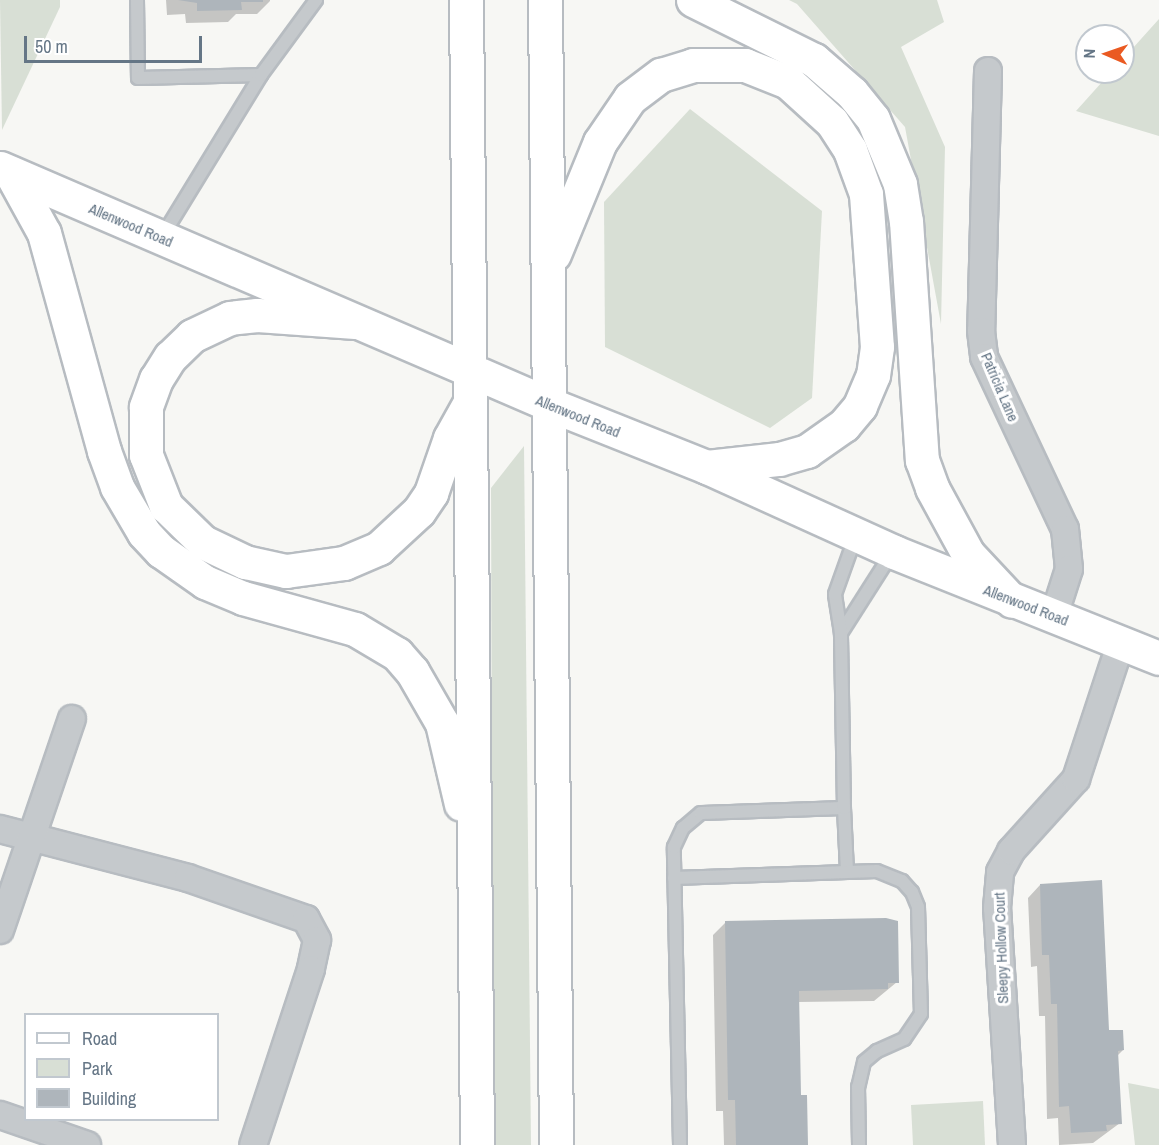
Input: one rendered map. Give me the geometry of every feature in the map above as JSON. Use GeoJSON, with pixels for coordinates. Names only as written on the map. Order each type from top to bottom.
{"type":"FeatureCollection","features":[{"type":"Feature","properties":{"kind":"main road"},"geometry":{"type":"LineString","coordinates":[[466,0],[478,912],[477,1145]]}},
{"type":"Feature","properties":{"kind":"main road"},"geometry":{"type":"LineString","coordinates":[[545,0],[557,1141]]}},
{"type":"Feature","properties":{"kind":"main road"},"geometry":{"type":"LineString","coordinates":[[693,0],[814,60],[852,93],[873,119],[900,184],[906,221],[922,460],[932,488],[968,554],[1012,601]]}},
{"type":"Feature","properties":{"kind":"main road"},"geometry":{"type":"LineString","coordinates":[[548,269],[600,142],[630,98],[661,75],[693,65],[745,64],[788,82],[832,122],[859,170],[868,204],[877,347],[873,375],[860,406],[844,425],[807,451],[779,459],[707,467]]}},
{"type":"Feature","properties":{"kind":"main road"},"geometry":{"type":"LineString","coordinates":[[5,171],[44,232],[104,451],[130,512],[161,551],[205,582],[243,598],[355,629],[384,644],[412,671],[433,704],[449,743],[478,912]]}},
{"type":"Feature","properties":{"kind":"main road","name":"Allenwood Road"},"geometry":{"type":"LineString","coordinates":[[5,171],[354,322],[472,384],[551,405],[707,467],[894,552],[1159,658]]}},
{"type":"Feature","properties":{"kind":"main road"},"geometry":{"type":"LineString","coordinates":[[354,322],[257,315],[230,318],[192,336],[170,357],[156,379],[146,407],[146,454],[154,484],[166,506],[203,542],[245,562],[286,571],[344,564],[379,548],[419,511],[431,493],[472,384]]}},
{"type":"Feature","properties":{"kind":"street","name":"Patricia Lane"},"geometry":{"type":"LineString","coordinates":[[988,72],[981,331],[984,357],[1065,529],[1070,569],[1054,616]]}},
{"type":"Feature","properties":{"kind":"street","name":"Sleepy Hollow Court"},"geometry":{"type":"LineString","coordinates":[[1012,1145],[997,908],[1000,872],[1011,851],[1076,779],[1121,642]]}},
{"type":"Feature","properties":{"kind":"street"},"geometry":{"type":"LineString","coordinates":[[0,930],[72,719]]}},
{"type":"Feature","properties":{"kind":"street"},"geometry":{"type":"LineString","coordinates":[[3,827],[188,878],[306,919],[317,940],[311,969],[253,1145]]}},
{"type":"Feature","properties":{"kind":"street"},"geometry":{"type":"LineString","coordinates":[[0,1115],[87,1145]]}},
{"type":"Feature","properties":{"kind":"lane"},"geometry":{"type":"LineString","coordinates":[[137,0],[138,78],[261,75]]}},
{"type":"Feature","properties":{"kind":"lane"},"geometry":{"type":"LineString","coordinates":[[161,238],[261,75],[316,0]]}},
{"type":"Feature","properties":{"kind":"lane"},"geometry":{"type":"LineString","coordinates":[[847,871],[841,633],[835,594],[856,535]]}},
{"type":"Feature","properties":{"kind":"lane"},"geometry":{"type":"LineString","coordinates":[[841,633],[894,552]]}},
{"type":"Feature","properties":{"kind":"lane"},"geometry":{"type":"LineString","coordinates":[[680,1145],[674,878],[677,837],[688,821],[701,813],[844,808]]}},
{"type":"Feature","properties":{"kind":"lane"},"geometry":{"type":"LineString","coordinates":[[674,878],[877,870],[894,877],[912,892],[918,907],[921,1014],[904,1040],[877,1051],[864,1062],[858,1087],[859,1145]]}},
{"type":"Feature","properties":{"kind":"green space"},"geometry":{"type":"Polygon","coordinates":[[[0,0],[60,0],[60,7],[2,130],[0,0]]]}},
{"type":"Feature","properties":{"kind":"green space"},"geometry":{"type":"Polygon","coordinates":[[[789,0],[937,0],[944,22],[901,47],[945,147],[941,324],[905,127],[797,4],[789,0]]]}},
{"type":"Feature","properties":{"kind":"green space"},"geometry":{"type":"Polygon","coordinates":[[[1159,19],[1159,136],[1076,111],[1100,84],[1135,84],[1135,46],[1159,19]]]}},
{"type":"Feature","properties":{"kind":"green space"},"geometry":{"type":"Polygon","coordinates":[[[690,109],[822,211],[812,398],[770,428],[605,347],[604,202],[690,109]]]}},
{"type":"Feature","properties":{"kind":"green space"},"geometry":{"type":"Polygon","coordinates":[[[524,446],[531,1145],[493,1145],[491,488],[524,446]]]}},
{"type":"Feature","properties":{"kind":"green space"},"geometry":{"type":"Polygon","coordinates":[[[1128,1083],[1159,1089],[1159,1145],[1135,1145],[1128,1083]]]}},
{"type":"Feature","properties":{"kind":"green space"},"geometry":{"type":"Polygon","coordinates":[[[983,1101],[985,1145],[913,1145],[911,1105],[983,1101]]]}},
{"type":"Feature","properties":{"kind":"building"},"geometry":{"type":"Polygon","coordinates":[[[178,0],[263,0],[263,2],[241,2],[242,10],[197,11],[197,3],[178,0]]]}},
{"type":"Feature","properties":{"kind":"building"},"geometry":{"type":"Polygon","coordinates":[[[1102,880],[1109,1030],[1123,1030],[1124,1050],[1118,1051],[1122,1124],[1106,1125],[1107,1131],[1071,1133],[1069,1106],[1059,1107],[1057,1004],[1051,1004],[1049,955],[1042,955],[1040,884],[1102,880]]]}},
{"type":"Feature","properties":{"kind":"building"},"geometry":{"type":"Polygon","coordinates":[[[886,918],[898,921],[899,983],[888,983],[888,989],[799,991],[801,1095],[807,1095],[808,1145],[736,1145],[735,1100],[728,1100],[725,921],[886,918]]]}}]}
